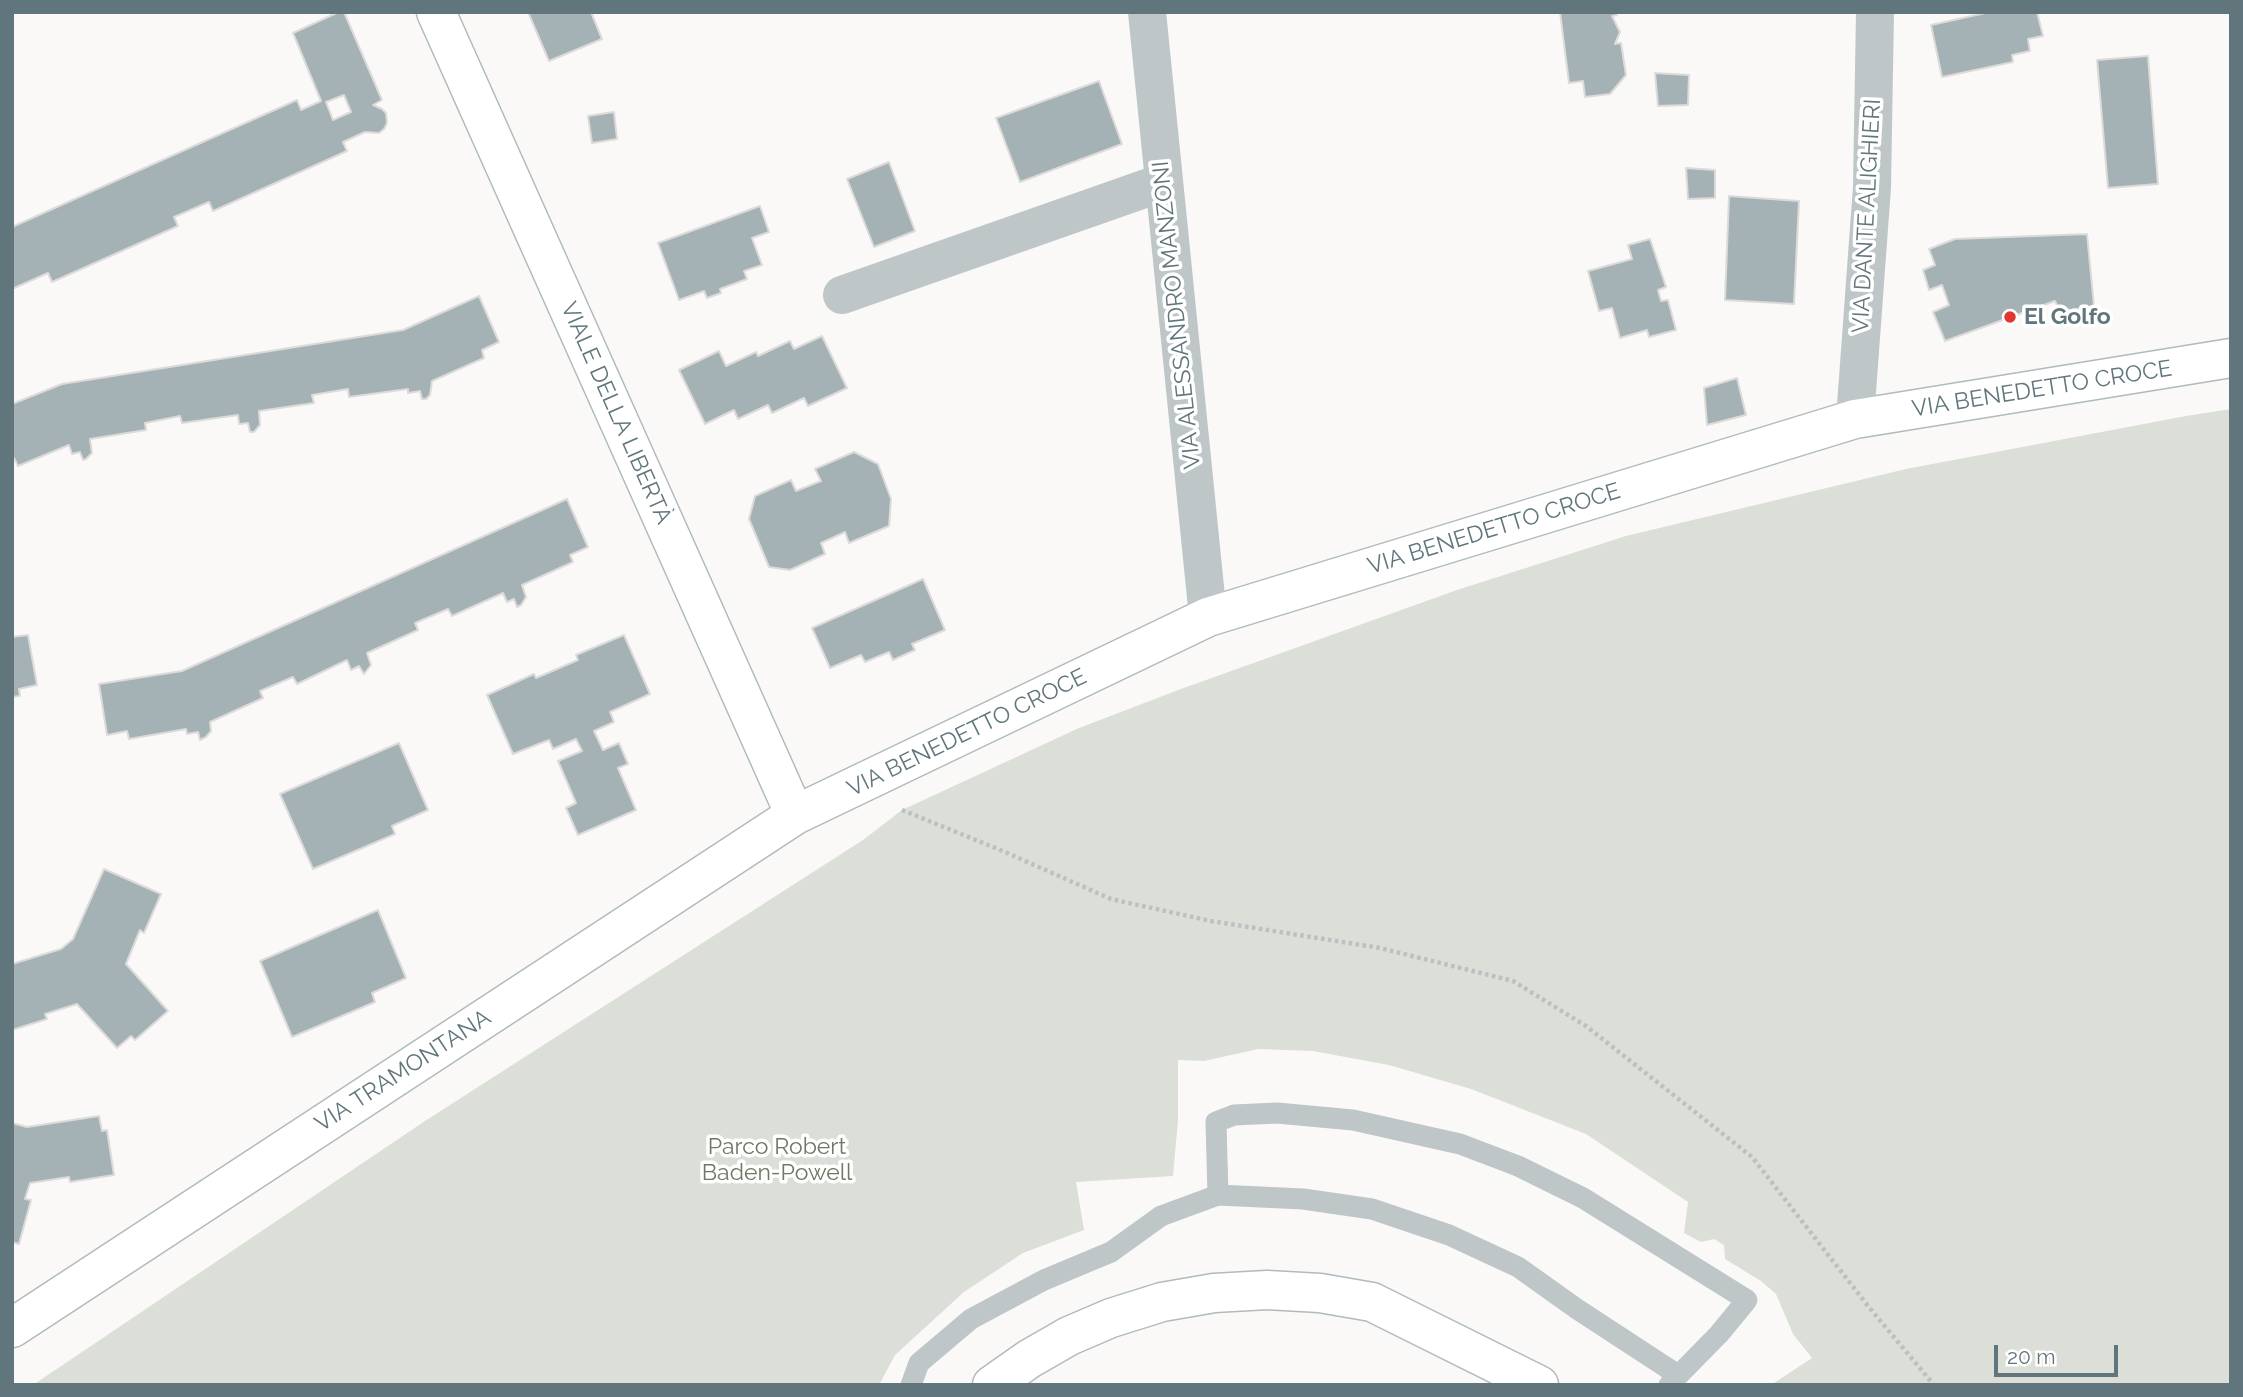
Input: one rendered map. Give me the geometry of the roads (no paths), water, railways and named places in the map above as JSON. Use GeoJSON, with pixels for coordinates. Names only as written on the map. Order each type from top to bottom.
{"type":"FeatureCollection","features":[{"type":"Feature","properties":{"kind":"street","name":"VIALE DELLA LIBERTÀ"},"geometry":{"type":"LineString","coordinates":[[436,12],[794,815]]}},
{"type":"Feature","properties":{"kind":"street","name":"VIA ALESSANDRO MANZONI"},"geometry":{"type":"LineString","coordinates":[[1147,12],[1208,617]]}},
{"type":"Feature","properties":{"kind":"street","name":"VIA DANTE ALIGHIERI"},"geometry":{"type":"LineString","coordinates":[[1855,419],[1872,187],[1875,12]]}},
{"type":"Feature","properties":{"kind":"street"},"geometry":{"type":"LineString","coordinates":[[842,295],[1164,182]]}},
{"type":"Feature","properties":{"kind":"street","name":"VIA BENEDETTO CROCE"},"geometry":{"type":"LineString","coordinates":[[794,815],[1208,617],[1855,419],[2231,358]]}},
{"type":"Feature","properties":{"kind":"street","name":"VIA TRAMONTANA"},"geometry":{"type":"LineString","coordinates":[[12,1328],[794,815]]}},
{"type":"Feature","properties":{"kind":"street"},"geometry":{"type":"LineString","coordinates":[[992,1385],[1069,1336],[1111,1318],[1201,1295],[1267,1290],[1320,1293],[1372,1302],[1539,1385]]}},
{"type":"Feature","properties":{"kind":"lane"},"geometry":{"type":"LineString","coordinates":[[911,1385],[919,1363],[971,1320],[1044,1280],[1111,1252],[1161,1216],[1218,1195],[1303,1199],[1372,1209],[1449,1235],[1518,1267],[1577,1309],[1622,1336],[1673,1380],[1719,1334],[1747,1300],[1583,1198],[1518,1166],[1460,1144],[1353,1120],[1277,1113],[1234,1115],[1216,1122],[1218,1195]]}},
{"type":"Feature","properties":{"kind":"place","name":"El Golfo"},"geometry":{"type":"Point","coordinates":[2010,317]}},
{"type":"Feature","properties":{"kind":"park label","name":"Parco Robert Baden-Powell"},"geometry":{"type":"Point","coordinates":[777,1160]}}]}
